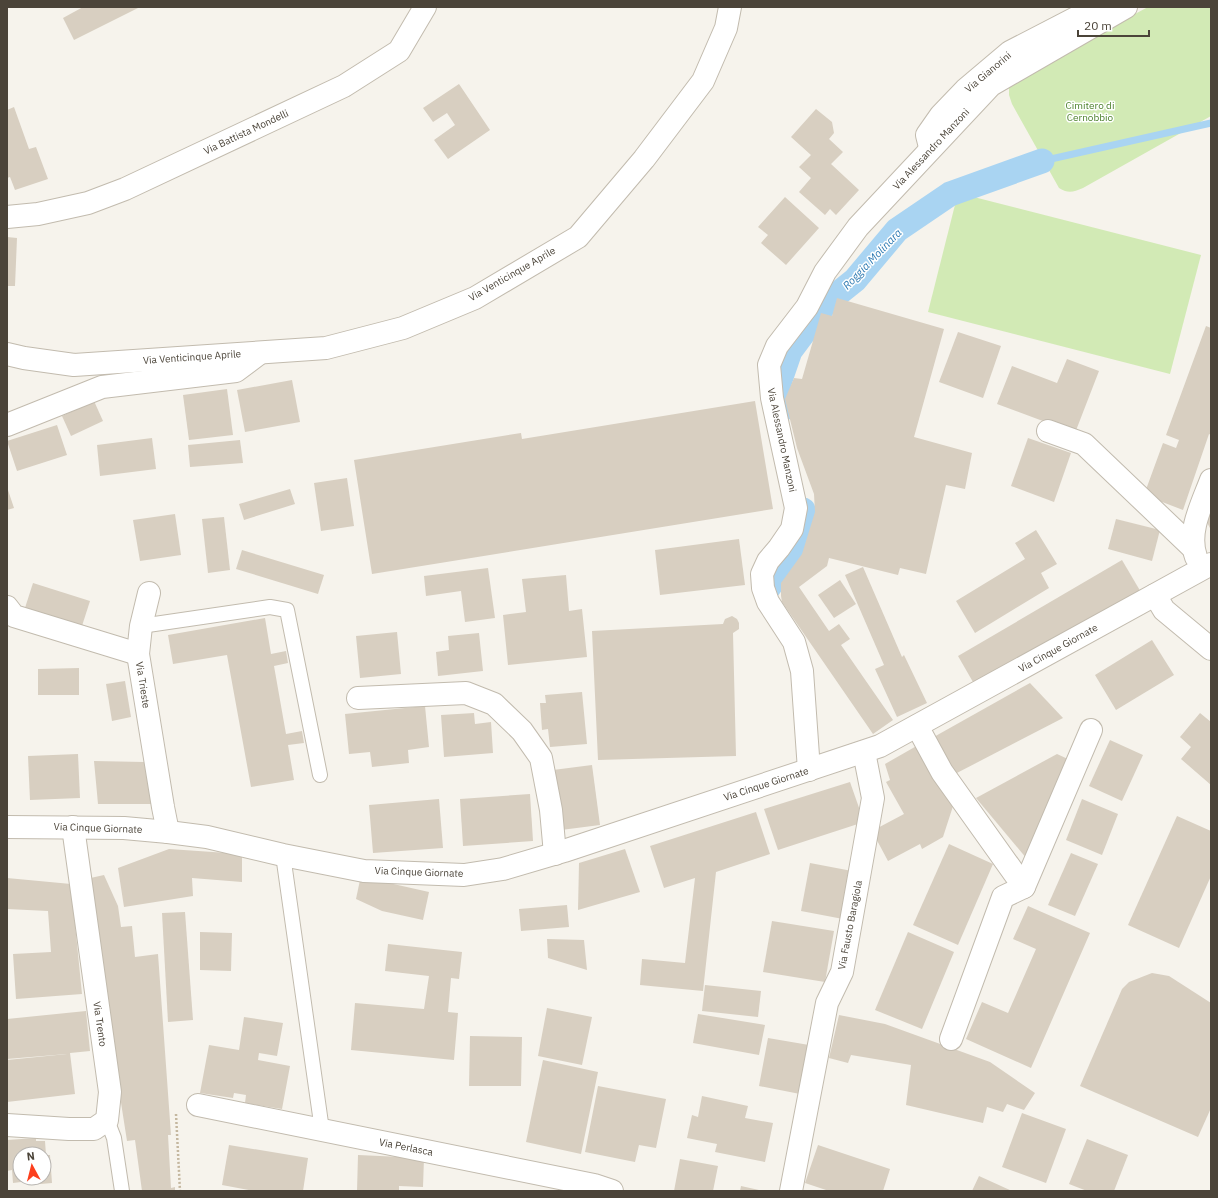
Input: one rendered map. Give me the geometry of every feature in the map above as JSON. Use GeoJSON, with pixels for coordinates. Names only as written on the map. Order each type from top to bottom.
{"type":"FeatureCollection","features":[{"type":"Feature","properties":{"kind":"street","name":"Via Battista Mondelli"},"geometry":{"type":"LineString","coordinates":[[38,214],[88,203],[125,189],[344,86],[399,51],[425,7]]}},
{"type":"Feature","properties":{"kind":"street","name":"Via Venticinque Aprile"},"geometry":{"type":"LineString","coordinates":[[7,354],[74,366],[326,348],[403,328],[474,298],[578,237],[644,159],[703,82],[726,28],[730,7]]}},
{"type":"Feature","properties":{"kind":"street","name":"Via Gianorini"},"geometry":{"type":"LineString","coordinates":[[931,150],[927,135],[941,115],[965,90],[990,68],[1010,52],[1097,7]]}},
{"type":"Feature","properties":{"kind":"street","name":"Via Alessandro Manzoni"},"geometry":{"type":"LineString","coordinates":[[809,770],[802,671],[794,642],[768,602],[763,588],[762,574],[768,561],[792,529],[796,508],[772,398],[769,365],[777,346],[807,308],[826,272],[858,227],[991,85],[1126,7]]}},
{"type":"Feature","properties":{"kind":"street"},"geometry":{"type":"LineString","coordinates":[[7,202],[38,214]]}},
{"type":"Feature","properties":{"kind":"street"},"geometry":{"type":"LineString","coordinates":[[7,217],[38,214]]}},
{"type":"Feature","properties":{"kind":"street"},"geometry":{"type":"LineString","coordinates":[[7,425],[102,387],[236,371],[260,353]]}},
{"type":"Feature","properties":{"kind":"street"},"geometry":{"type":"LineString","coordinates":[[1048,431],[1084,444],[1193,548],[1206,567]]}},
{"type":"Feature","properties":{"kind":"street"},"geometry":{"type":"LineString","coordinates":[[1193,548],[1197,518],[1211,480]]}},
{"type":"Feature","properties":{"kind":"street","name":"Via Cinque Giornate"},"geometry":{"type":"LineString","coordinates":[[7,827],[124,828],[168,832],[207,837],[364,871],[464,875],[503,869],[555,854],[880,746],[1206,567]]}},
{"type":"Feature","properties":{"kind":"street"},"geometry":{"type":"LineString","coordinates":[[138,654],[141,626],[149,593]]}},
{"type":"Feature","properties":{"kind":"street"},"geometry":{"type":"LineString","coordinates":[[1155,595],[1164,610],[1211,649]]}},
{"type":"Feature","properties":{"kind":"street","name":"Via Trieste"},"geometry":{"type":"LineString","coordinates":[[7,607],[14,616],[138,654],[168,832]]}},
{"type":"Feature","properties":{"kind":"street"},"geometry":{"type":"LineString","coordinates":[[358,698],[466,693],[494,704],[522,731],[541,758],[551,810],[555,854]]}},
{"type":"Feature","properties":{"kind":"street"},"geometry":{"type":"LineString","coordinates":[[917,726],[942,772],[1024,887]]}},
{"type":"Feature","properties":{"kind":"street"},"geometry":{"type":"LineString","coordinates":[[952,1039],[1003,897],[1024,887],[1091,730]]}},
{"type":"Feature","properties":{"kind":"street","name":"Via Fausto Baragiola"},"geometry":{"type":"LineString","coordinates":[[791,1191],[827,1003],[842,972],[873,798],[864,752]]}},
{"type":"Feature","properties":{"kind":"street","name":"Via Trento"},"geometry":{"type":"LineString","coordinates":[[73,827],[110,1092],[107,1120]]}},
{"type":"Feature","properties":{"kind":"street","name":"Via Perlasca"},"geometry":{"type":"LineString","coordinates":[[198,1105],[594,1185],[612,1191]]}},
{"type":"Feature","properties":{"kind":"street"},"geometry":{"type":"LineString","coordinates":[[7,1125],[69,1130],[94,1129],[107,1120]]}},
{"type":"Feature","properties":{"kind":"lane"},"geometry":{"type":"LineString","coordinates":[[141,626],[270,606],[287,610],[320,775]]}},
{"type":"Feature","properties":{"kind":"lane"},"geometry":{"type":"LineString","coordinates":[[283,854],[322,1130]]}},
{"type":"Feature","properties":{"kind":"lane"},"geometry":{"type":"LineString","coordinates":[[107,1120],[114,1138],[122,1191]]}},
{"type":"Feature","properties":{"kind":"path"},"geometry":{"type":"LineString","coordinates":[[180,1191],[175,1106],[198,1105]]}},
{"type":"Feature","properties":{"kind":"green space","name":"Cimitero di Cernobbio"},"geometry":{"type":"Polygon","coordinates":[[[1148,7],[1211,7],[1211,116],[1083,188],[1071,192],[1062,190],[1059,188],[1012,104],[1009,95],[1009,87],[1021,75],[1148,7]]]}},
{"type":"Feature","properties":{"kind":"green space"},"geometry":{"type":"Polygon","coordinates":[[[958,193],[1201,255],[1170,374],[928,312],[958,193]]]}},
{"type":"Feature","properties":{"kind":"building"},"geometry":{"type":"Polygon","coordinates":[[[83,7],[138,8],[74,40],[63,18],[83,7]]]}},
{"type":"Feature","properties":{"kind":"building"},"geometry":{"type":"Polygon","coordinates":[[[459,84],[490,130],[448,159],[434,140],[455,125],[447,113],[433,122],[423,108],[459,84]]]}},
{"type":"Feature","properties":{"kind":"building"},"geometry":{"type":"Polygon","coordinates":[[[14,107],[29,149],[36,147],[48,179],[15,190],[10,177],[7,178],[7,110],[14,107]]]}},
{"type":"Feature","properties":{"kind":"building"},"geometry":{"type":"Polygon","coordinates":[[[816,109],[832,122],[834,133],[829,139],[843,152],[831,164],[859,190],[836,215],[830,209],[825,215],[799,192],[811,178],[799,167],[811,155],[791,137],[816,109]]]}},
{"type":"Feature","properties":{"kind":"building"},"geometry":{"type":"Polygon","coordinates":[[[785,197],[819,228],[786,265],[761,243],[768,235],[758,227],[785,197]]]}},
{"type":"Feature","properties":{"kind":"building"},"geometry":{"type":"Polygon","coordinates":[[[7,237],[17,238],[15,286],[7,286],[7,237]]]}},
{"type":"Feature","properties":{"kind":"building"},"geometry":{"type":"Polygon","coordinates":[[[837,298],[944,329],[914,437],[972,453],[965,489],[946,485],[926,574],[900,568],[898,575],[829,558],[827,566],[799,587],[829,631],[839,624],[850,639],[841,645],[893,720],[873,734],[782,602],[781,596],[781,583],[802,554],[815,512],[814,494],[797,448],[785,399],[794,378],[802,379],[821,313],[832,316],[837,298]]]}},
{"type":"Feature","properties":{"kind":"building"},"geometry":{"type":"Polygon","coordinates":[[[1206,326],[1211,328],[1211,435],[1209,434],[1183,510],[1144,495],[1163,443],[1176,448],[1179,440],[1166,435],[1206,326]]]}},
{"type":"Feature","properties":{"kind":"building"},"geometry":{"type":"Polygon","coordinates":[[[958,332],[1001,346],[983,398],[939,382],[958,332]]]}},
{"type":"Feature","properties":{"kind":"building"},"geometry":{"type":"Polygon","coordinates":[[[1067,359],[1099,371],[1075,433],[997,404],[1012,366],[1057,383],[1067,359]]]}},
{"type":"Feature","properties":{"kind":"building"},"geometry":{"type":"Polygon","coordinates":[[[292,380],[300,422],[245,432],[237,390],[292,380]]]}},
{"type":"Feature","properties":{"kind":"building"},"geometry":{"type":"Polygon","coordinates":[[[227,389],[233,435],[189,440],[183,395],[227,389]]]}},
{"type":"Feature","properties":{"kind":"building"},"geometry":{"type":"Polygon","coordinates":[[[94,401],[103,421],[71,436],[62,416],[94,401]]]}},
{"type":"Feature","properties":{"kind":"building"},"geometry":{"type":"Polygon","coordinates":[[[755,401],[773,509],[372,574],[354,460],[521,433],[522,439],[755,401]]]}},
{"type":"Feature","properties":{"kind":"building"},"geometry":{"type":"Polygon","coordinates":[[[57,425],[67,455],[17,471],[7,441],[57,425]]]}},
{"type":"Feature","properties":{"kind":"building"},"geometry":{"type":"Polygon","coordinates":[[[152,438],[156,469],[100,476],[97,445],[152,438]]]}},
{"type":"Feature","properties":{"kind":"building"},"geometry":{"type":"Polygon","coordinates":[[[1028,438],[1071,453],[1054,502],[1011,486],[1028,438]]]}},
{"type":"Feature","properties":{"kind":"building"},"geometry":{"type":"Polygon","coordinates":[[[240,440],[243,463],[190,467],[188,445],[240,440]]]}},
{"type":"Feature","properties":{"kind":"building"},"geometry":{"type":"Polygon","coordinates":[[[347,478],[354,526],[321,531],[314,483],[347,478]]]}},
{"type":"Feature","properties":{"kind":"building"},"geometry":{"type":"Polygon","coordinates":[[[7,487],[14,508],[7,510],[7,487]]]}},
{"type":"Feature","properties":{"kind":"building"},"geometry":{"type":"Polygon","coordinates":[[[290,489],[295,504],[244,520],[239,504],[290,489]]]}},
{"type":"Feature","properties":{"kind":"building"},"geometry":{"type":"Polygon","coordinates":[[[1211,510],[1211,530],[1203,515],[1211,510]]]}},
{"type":"Feature","properties":{"kind":"building"},"geometry":{"type":"Polygon","coordinates":[[[175,514],[181,555],[140,561],[133,520],[175,514]]]}},
{"type":"Feature","properties":{"kind":"building"},"geometry":{"type":"Polygon","coordinates":[[[224,517],[230,570],[208,573],[202,519],[224,517]]]}},
{"type":"Feature","properties":{"kind":"building"},"geometry":{"type":"Polygon","coordinates":[[[1116,519],[1160,530],[1152,561],[1108,549],[1116,519]]]}},
{"type":"Feature","properties":{"kind":"building"},"geometry":{"type":"Polygon","coordinates":[[[1036,530],[1057,564],[1041,573],[1049,588],[975,633],[956,601],[1025,559],[1015,543],[1036,530]]]}},
{"type":"Feature","properties":{"kind":"building"},"geometry":{"type":"Polygon","coordinates":[[[739,539],[745,585],[660,595],[655,550],[739,539]]]}},
{"type":"Feature","properties":{"kind":"building"},"geometry":{"type":"Polygon","coordinates":[[[242,550],[324,575],[318,594],[236,569],[242,550]]]}},
{"type":"Feature","properties":{"kind":"building"},"geometry":{"type":"Polygon","coordinates":[[[1122,560],[1142,594],[977,689],[958,656],[1122,560]]]}},
{"type":"Feature","properties":{"kind":"building"},"geometry":{"type":"Polygon","coordinates":[[[863,567],[902,657],[904,655],[927,703],[897,717],[875,669],[884,665],[845,575],[863,567]]]}},
{"type":"Feature","properties":{"kind":"building"},"geometry":{"type":"Polygon","coordinates":[[[488,568],[495,618],[465,622],[461,591],[426,596],[424,576],[488,568]]]}},
{"type":"Feature","properties":{"kind":"building"},"geometry":{"type":"Polygon","coordinates":[[[566,575],[569,611],[582,609],[587,657],[508,665],[503,615],[526,612],[522,579],[566,575]]]}},
{"type":"Feature","properties":{"kind":"building"},"geometry":{"type":"Polygon","coordinates":[[[840,580],[856,604],[834,618],[818,595],[840,580]]]}},
{"type":"Feature","properties":{"kind":"building"},"geometry":{"type":"Polygon","coordinates":[[[33,583],[90,601],[81,629],[24,611],[33,583]]]}},
{"type":"Feature","properties":{"kind":"building"},"geometry":{"type":"Polygon","coordinates":[[[732,616],[737,619],[739,623],[739,629],[733,633],[736,756],[598,760],[592,631],[723,624],[725,619],[732,616]]]}},
{"type":"Feature","properties":{"kind":"building"},"geometry":{"type":"Polygon","coordinates":[[[265,618],[271,654],[286,651],[288,663],[274,666],[286,734],[302,731],[304,743],[288,745],[294,780],[251,787],[227,655],[173,664],[168,635],[265,618]]]}},
{"type":"Feature","properties":{"kind":"building"},"geometry":{"type":"Polygon","coordinates":[[[397,632],[401,674],[360,678],[356,636],[397,632]]]}},
{"type":"Feature","properties":{"kind":"building"},"geometry":{"type":"Polygon","coordinates":[[[479,633],[483,671],[438,676],[436,652],[449,650],[448,636],[479,633]]]}},
{"type":"Feature","properties":{"kind":"building"},"geometry":{"type":"Polygon","coordinates":[[[1152,640],[1174,675],[1116,710],[1095,675],[1152,640]]]}},
{"type":"Feature","properties":{"kind":"building"},"geometry":{"type":"Polygon","coordinates":[[[79,668],[79,695],[38,695],[38,669],[79,668]]]}},
{"type":"Feature","properties":{"kind":"building"},"geometry":{"type":"Polygon","coordinates":[[[125,681],[131,717],[112,721],[106,684],[125,681]]]}},
{"type":"Feature","properties":{"kind":"building"},"geometry":{"type":"Polygon","coordinates":[[[1030,683],[1063,718],[953,775],[932,738],[1030,683]]]}},
{"type":"Feature","properties":{"kind":"building"},"geometry":{"type":"Polygon","coordinates":[[[582,692],[587,744],[550,747],[548,729],[542,730],[540,703],[546,703],[545,695],[582,692]]]}},
{"type":"Feature","properties":{"kind":"building"},"geometry":{"type":"Polygon","coordinates":[[[425,706],[429,747],[408,750],[409,763],[372,767],[370,752],[349,754],[345,714],[425,706]]]}},
{"type":"Feature","properties":{"kind":"building"},"geometry":{"type":"Polygon","coordinates":[[[474,713],[475,724],[491,722],[493,753],[444,757],[441,715],[474,713]]]}},
{"type":"Feature","properties":{"kind":"building"},"geometry":{"type":"Polygon","coordinates":[[[1200,713],[1211,722],[1211,785],[1181,759],[1191,747],[1180,737],[1200,713]]]}},
{"type":"Feature","properties":{"kind":"building"},"geometry":{"type":"Polygon","coordinates":[[[1110,740],[1143,755],[1122,801],[1089,786],[1110,740]]]}},
{"type":"Feature","properties":{"kind":"building"},"geometry":{"type":"Polygon","coordinates":[[[920,744],[955,800],[943,837],[922,849],[920,844],[888,861],[872,831],[904,814],[886,782],[890,780],[885,764],[920,744]]]}},
{"type":"Feature","properties":{"kind":"building"},"geometry":{"type":"Polygon","coordinates":[[[78,754],[80,798],[30,800],[28,756],[78,754]]]}},
{"type":"Feature","properties":{"kind":"building"},"geometry":{"type":"Polygon","coordinates":[[[1057,754],[1070,760],[1027,859],[976,798],[1057,754]]]}},
{"type":"Feature","properties":{"kind":"building"},"geometry":{"type":"Polygon","coordinates":[[[94,761],[144,762],[152,804],[98,804],[94,761]]]}},
{"type":"Feature","properties":{"kind":"building"},"geometry":{"type":"Polygon","coordinates":[[[592,765],[600,825],[561,830],[553,770],[592,765]]]}},
{"type":"Feature","properties":{"kind":"building"},"geometry":{"type":"Polygon","coordinates":[[[850,782],[864,822],[778,850],[764,809],[850,782]]]}},
{"type":"Feature","properties":{"kind":"building"},"geometry":{"type":"Polygon","coordinates":[[[530,794],[533,841],[463,846],[460,799],[530,794]]]}},
{"type":"Feature","properties":{"kind":"building"},"geometry":{"type":"Polygon","coordinates":[[[439,799],[443,848],[373,853],[369,805],[439,799]]]}},
{"type":"Feature","properties":{"kind":"building"},"geometry":{"type":"Polygon","coordinates":[[[1082,799],[1118,814],[1102,855],[1066,840],[1082,799]]]}},
{"type":"Feature","properties":{"kind":"building"},"geometry":{"type":"Polygon","coordinates":[[[756,812],[770,854],[716,872],[703,991],[640,985],[642,959],[685,963],[695,878],[664,888],[650,846],[756,812]]]}},
{"type":"Feature","properties":{"kind":"building"},"geometry":{"type":"Polygon","coordinates":[[[1177,816],[1211,831],[1211,876],[1179,948],[1128,925],[1177,816]]]}},
{"type":"Feature","properties":{"kind":"building"},"geometry":{"type":"Polygon","coordinates":[[[949,844],[993,864],[958,945],[913,925],[949,844]]]}},
{"type":"Feature","properties":{"kind":"building"},"geometry":{"type":"Polygon","coordinates":[[[169,849],[242,854],[242,882],[192,878],[193,896],[124,907],[118,868],[169,849]]]}},
{"type":"Feature","properties":{"kind":"building"},"geometry":{"type":"Polygon","coordinates":[[[625,849],[640,892],[578,910],[579,863],[625,849]]]}},
{"type":"Feature","properties":{"kind":"building"},"geometry":{"type":"Polygon","coordinates":[[[1071,853],[1098,864],[1075,916],[1048,905],[1071,853]]]}},
{"type":"Feature","properties":{"kind":"building"},"geometry":{"type":"Polygon","coordinates":[[[810,863],[852,871],[843,919],[801,911],[810,863]]]}},
{"type":"Feature","properties":{"kind":"building"},"geometry":{"type":"Polygon","coordinates":[[[104,875],[118,906],[121,927],[132,926],[135,957],[158,954],[171,1135],[168,1135],[171,1188],[175,1187],[175,1191],[142,1191],[135,1140],[127,1141],[86,879],[104,875]]]}},
{"type":"Feature","properties":{"kind":"building"},"geometry":{"type":"Polygon","coordinates":[[[7,878],[71,884],[82,994],[16,999],[13,954],[51,952],[48,911],[7,909],[7,878]]]}},
{"type":"Feature","properties":{"kind":"building"},"geometry":{"type":"Polygon","coordinates":[[[360,880],[380,881],[429,892],[423,920],[382,911],[356,899],[360,880]]]}},
{"type":"Feature","properties":{"kind":"building"},"geometry":{"type":"Polygon","coordinates":[[[567,905],[569,927],[521,931],[519,909],[567,905]]]}},
{"type":"Feature","properties":{"kind":"building"},"geometry":{"type":"Polygon","coordinates":[[[1028,906],[1090,933],[1031,1068],[966,1039],[982,1002],[1008,1013],[1036,949],[1013,939],[1028,906]]]}},
{"type":"Feature","properties":{"kind":"building"},"geometry":{"type":"Polygon","coordinates":[[[185,912],[193,1020],[168,1022],[162,913],[185,912]]]}},
{"type":"Feature","properties":{"kind":"building"},"geometry":{"type":"Polygon","coordinates":[[[772,921],[834,931],[825,982],[763,972],[772,921]]]}},
{"type":"Feature","properties":{"kind":"building"},"geometry":{"type":"Polygon","coordinates":[[[200,932],[232,933],[231,971],[200,970],[200,932]]]}},
{"type":"Feature","properties":{"kind":"building"},"geometry":{"type":"Polygon","coordinates":[[[908,932],[954,952],[922,1029],[875,1010],[908,932]]]}},
{"type":"Feature","properties":{"kind":"building"},"geometry":{"type":"Polygon","coordinates":[[[547,939],[584,940],[587,970],[548,958],[547,939]]]}},
{"type":"Feature","properties":{"kind":"building"},"geometry":{"type":"Polygon","coordinates":[[[388,944],[462,952],[459,979],[451,978],[448,1012],[458,1013],[454,1060],[351,1050],[355,1003],[424,1009],[429,976],[385,971],[388,944]]]}},
{"type":"Feature","properties":{"kind":"building"},"geometry":{"type":"Polygon","coordinates":[[[1152,973],[1169,976],[1211,1003],[1211,1108],[1198,1137],[1080,1086],[1122,989],[1129,982],[1152,973]]]}},
{"type":"Feature","properties":{"kind":"building"},"geometry":{"type":"Polygon","coordinates":[[[705,985],[761,991],[758,1017],[702,1011],[705,985]]]}},
{"type":"Feature","properties":{"kind":"building"},"geometry":{"type":"Polygon","coordinates":[[[547,1008],[592,1017],[582,1065],[538,1056],[547,1008]]]}},
{"type":"Feature","properties":{"kind":"building"},"geometry":{"type":"Polygon","coordinates":[[[86,1011],[90,1051],[70,1053],[75,1094],[7,1102],[7,1060],[67,1054],[7,1059],[7,1019],[86,1011]]]}},
{"type":"Feature","properties":{"kind":"building"},"geometry":{"type":"Polygon","coordinates":[[[698,1014],[765,1025],[759,1055],[693,1043],[698,1014]]]}},
{"type":"Feature","properties":{"kind":"building"},"geometry":{"type":"Polygon","coordinates":[[[839,1015],[885,1024],[990,1062],[1035,1093],[1024,1110],[1007,1104],[1003,1112],[987,1107],[983,1123],[906,1105],[911,1065],[851,1055],[848,1063],[829,1058],[839,1015]]]}},
{"type":"Feature","properties":{"kind":"building"},"geometry":{"type":"Polygon","coordinates":[[[244,1017],[283,1023],[277,1056],[259,1053],[258,1060],[290,1066],[282,1109],[245,1103],[246,1095],[234,1093],[233,1098],[200,1093],[209,1045],[239,1050],[244,1017]]]}},
{"type":"Feature","properties":{"kind":"building"},"geometry":{"type":"Polygon","coordinates":[[[470,1036],[522,1037],[521,1086],[469,1086],[470,1036]]]}},
{"type":"Feature","properties":{"kind":"building"},"geometry":{"type":"Polygon","coordinates":[[[768,1038],[809,1045],[800,1094],[759,1086],[768,1038]]]}},
{"type":"Feature","properties":{"kind":"building"},"geometry":{"type":"Polygon","coordinates":[[[543,1060],[598,1072],[581,1154],[526,1142],[543,1060]]]}},
{"type":"Feature","properties":{"kind":"building"},"geometry":{"type":"Polygon","coordinates":[[[598,1086],[666,1099],[656,1148],[639,1145],[635,1162],[585,1152],[598,1086]]]}},
{"type":"Feature","properties":{"kind":"building"},"geometry":{"type":"Polygon","coordinates":[[[702,1096],[748,1106],[745,1118],[773,1123],[765,1162],[715,1152],[717,1144],[687,1138],[692,1115],[698,1117],[702,1096]]]}},
{"type":"Feature","properties":{"kind":"building"},"geometry":{"type":"Polygon","coordinates":[[[1022,1113],[1066,1129],[1046,1183],[1002,1167],[1022,1113]]]}},
{"type":"Feature","properties":{"kind":"building"},"geometry":{"type":"Polygon","coordinates":[[[36,1138],[36,1141],[45,1141],[45,1146],[12,1146],[12,1170],[7,1171],[7,1140],[36,1138]]]}},
{"type":"Feature","properties":{"kind":"building"},"geometry":{"type":"Polygon","coordinates":[[[1087,1139],[1128,1155],[1114,1191],[1087,1191],[1069,1184],[1087,1139]]]}},
{"type":"Feature","properties":{"kind":"building"},"geometry":{"type":"Polygon","coordinates":[[[229,1145],[308,1158],[303,1191],[254,1191],[222,1185],[229,1145]]]}},
{"type":"Feature","properties":{"kind":"building"},"geometry":{"type":"Polygon","coordinates":[[[818,1145],[890,1169],[883,1191],[829,1191],[805,1183],[818,1145]]]}},
{"type":"Feature","properties":{"kind":"building"},"geometry":{"type":"Polygon","coordinates":[[[358,1155],[424,1158],[423,1187],[399,1186],[399,1191],[357,1191],[358,1155]]]}},
{"type":"Feature","properties":{"kind":"building"},"geometry":{"type":"Polygon","coordinates":[[[680,1159],[718,1166],[713,1191],[674,1191],[680,1159]]]}},
{"type":"Feature","properties":{"kind":"building"},"geometry":{"type":"Polygon","coordinates":[[[979,1176],[1012,1191],[972,1191],[979,1176]]]}},
{"type":"Feature","properties":{"kind":"building"},"geometry":{"type":"Polygon","coordinates":[[[741,1186],[759,1190],[759,1191],[740,1191],[741,1186]]]}},
{"type":"Feature","properties":{"kind":"waterway","name":"Roggia Molinara"},"geometry":{"type":"LineString","coordinates":[[1042,161],[1211,123]]}},
{"type":"Feature","properties":{"kind":"waterway","name":"Roggia Molinara"},"geometry":{"type":"LineString","coordinates":[[781,410],[779,383],[790,351],[825,304],[855,280],[897,230],[950,194],[1042,161]]}},
{"type":"Feature","properties":{"kind":"waterway","name":"Roggia Molinara"},"geometry":{"type":"LineString","coordinates":[[769,587],[787,560],[797,541],[803,510]]}}]}
